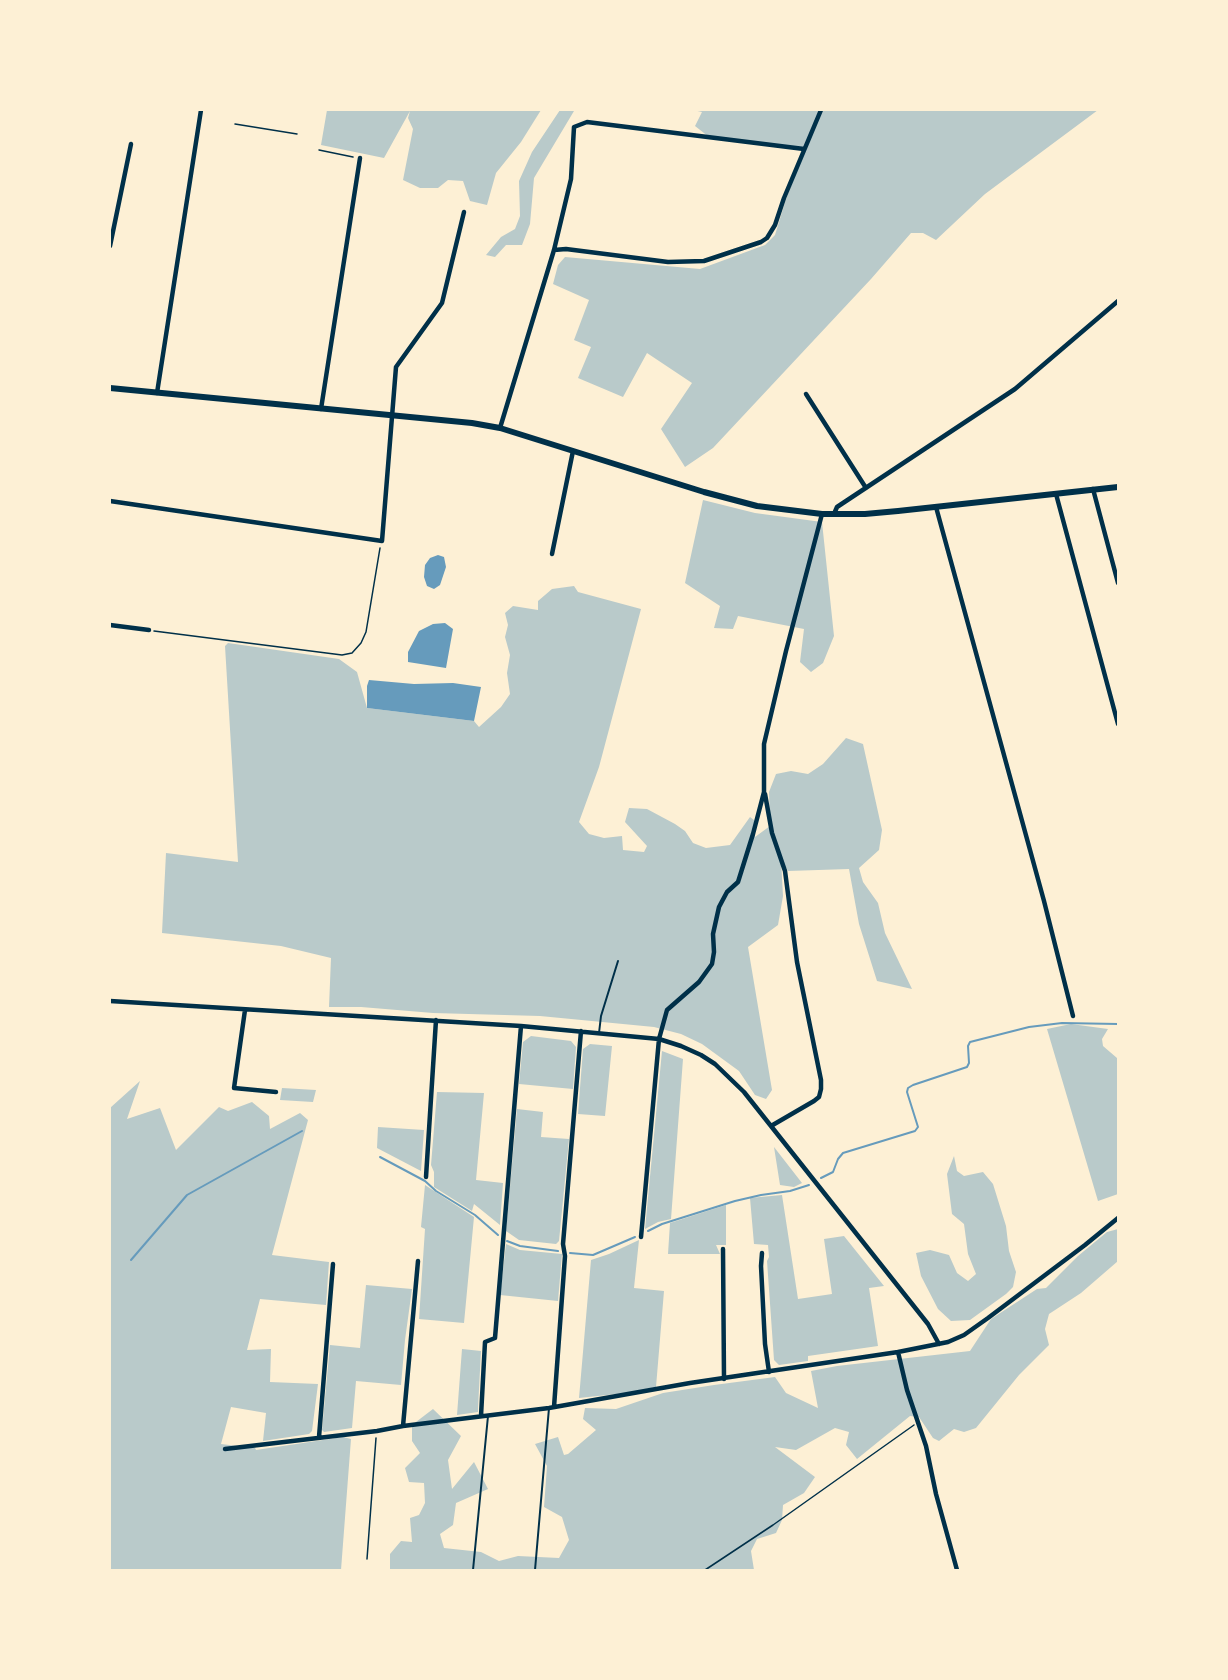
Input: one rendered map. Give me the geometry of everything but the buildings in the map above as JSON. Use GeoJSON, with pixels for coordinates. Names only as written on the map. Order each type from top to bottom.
{"type":"FeatureCollection","features":[{"type":"Feature","properties":{"kind":"street"},"geometry":{"type":"LineString","coordinates":[[157,393],[201,110]]}},
{"type":"Feature","properties":{"kind":"street"},"geometry":{"type":"LineString","coordinates":[[554,250],[566,249],[668,262],[704,261],[761,242],[767,238],[775,225],[821,110]]}},
{"type":"Feature","properties":{"kind":"street"},"geometry":{"type":"LineString","coordinates":[[500,428],[554,250],[571,179],[574,127],[587,122],[804,149]]}},
{"type":"Feature","properties":{"kind":"street"},"geometry":{"type":"LineString","coordinates":[[110,246],[131,144]]}},
{"type":"Feature","properties":{"kind":"street"},"geometry":{"type":"LineString","coordinates":[[321,409],[360,158]]}},
{"type":"Feature","properties":{"kind":"street"},"geometry":{"type":"LineString","coordinates":[[110,501],[382,541],[396,367],[442,303],[464,212]]}},
{"type":"Feature","properties":{"kind":"street"},"geometry":{"type":"LineString","coordinates":[[834,515],[837,507],[1015,389],[1119,301]]}},
{"type":"Feature","properties":{"kind":"street"},"geometry":{"type":"LineString","coordinates":[[110,388],[472,423],[500,428],[704,492],[757,506],[822,514],[876,513],[1119,487]]}},
{"type":"Feature","properties":{"kind":"street"},"geometry":{"type":"LineString","coordinates":[[806,394],[867,488]]}},
{"type":"Feature","properties":{"kind":"street"},"geometry":{"type":"LineString","coordinates":[[552,555],[573,451]]}},
{"type":"Feature","properties":{"kind":"street"},"geometry":{"type":"LineString","coordinates":[[1093,489],[1119,583]]}},
{"type":"Feature","properties":{"kind":"street"},"geometry":{"type":"LineString","coordinates":[[1056,494],[1119,724]]}},
{"type":"Feature","properties":{"kind":"street"},"geometry":{"type":"LineString","coordinates":[[936,507],[1041,890],[1073,1016]]}},
{"type":"Feature","properties":{"kind":"street"},"geometry":{"type":"LineString","coordinates":[[771,1126],[814,1101],[819,1097],[821,1089],[797,962],[785,871],[772,833],[764,792],[764,744],[822,514]]}},
{"type":"Feature","properties":{"kind":"street"},"geometry":{"type":"LineString","coordinates":[[110,625],[149,630]]}},
{"type":"Feature","properties":{"kind":"street"},"geometry":{"type":"LineString","coordinates":[[641,1237],[659,1039],[667,1010],[699,982],[712,964],[713,934],[719,907],[727,892],[738,882],[764,792]]}},
{"type":"Feature","properties":{"kind":"street"},"geometry":{"type":"LineString","coordinates":[[110,1001],[521,1026],[659,1039],[681,1046],[715,1064],[744,1092],[928,1324],[939,1344]]}},
{"type":"Feature","properties":{"kind":"street"},"geometry":{"type":"LineString","coordinates":[[244,1010],[234,1088],[276,1092]]}},
{"type":"Feature","properties":{"kind":"street"},"geometry":{"type":"LineString","coordinates":[[426,1177],[436,1020]]}},
{"type":"Feature","properties":{"kind":"street"},"geometry":{"type":"LineString","coordinates":[[481,1416],[485,1342],[495,1338],[521,1026]]}},
{"type":"Feature","properties":{"kind":"street"},"geometry":{"type":"LineString","coordinates":[[551,1407],[565,1256],[563,1244],[581,1032]]}},
{"type":"Feature","properties":{"kind":"street"},"geometry":{"type":"LineString","coordinates":[[225,1449],[551,1407],[939,1344],[966,1333],[1119,1218]]}},
{"type":"Feature","properties":{"kind":"street"},"geometry":{"type":"LineString","coordinates":[[723,1249],[724,1379]]}},
{"type":"Feature","properties":{"kind":"street"},"geometry":{"type":"LineString","coordinates":[[762,1252],[765,1344],[769,1372]]}},
{"type":"Feature","properties":{"kind":"street"},"geometry":{"type":"LineString","coordinates":[[403,1426],[418,1261]]}},
{"type":"Feature","properties":{"kind":"street"},"geometry":{"type":"LineString","coordinates":[[319,1437],[333,1264]]}},
{"type":"Feature","properties":{"kind":"street"},"geometry":{"type":"LineString","coordinates":[[898,1352],[907,1390],[926,1446],[936,1494],[957,1570]]}},
{"type":"Feature","properties":{"kind":"lane"},"geometry":{"type":"LineString","coordinates":[[599,1033],[601,1016],[618,961]]}},
{"type":"Feature","properties":{"kind":"lane"},"geometry":{"type":"LineString","coordinates":[[535,1570],[551,1407]]}},
{"type":"Feature","properties":{"kind":"lane"},"geometry":{"type":"LineString","coordinates":[[473,1570],[488,1416]]}},
{"type":"Feature","properties":{"kind":"path"},"geometry":{"type":"LineString","coordinates":[[235,124],[297,134]]}},
{"type":"Feature","properties":{"kind":"path"},"geometry":{"type":"LineString","coordinates":[[319,150],[360,158]]}},
{"type":"Feature","properties":{"kind":"path"},"geometry":{"type":"LineString","coordinates":[[149,630],[342,655],[352,653],[361,643],[366,632],[382,541]]}},
{"type":"Feature","properties":{"kind":"path"},"geometry":{"type":"LineString","coordinates":[[705,1570],[917,1423]]}},
{"type":"Feature","properties":{"kind":"path"},"geometry":{"type":"LineString","coordinates":[[368,1559],[377,1431]]}},
{"type":"Feature","properties":{"kind":"shaded area"},"geometry":{"type":"Polygon","coordinates":[[[327,110],[541,110],[521,142],[496,173],[487,205],[470,201],[463,181],[448,180],[438,188],[420,188],[403,180],[413,129],[408,118],[410,111],[384,158],[321,145],[327,110]]]}},
{"type":"Feature","properties":{"kind":"shaded area"},"geometry":{"type":"Polygon","coordinates":[[[560,110],[590,110],[574,111],[534,178],[530,224],[522,245],[506,245],[495,257],[486,255],[501,237],[515,229],[520,216],[519,181],[532,152],[560,110]]]}},
{"type":"Feature","properties":{"kind":"shaded area"},"geometry":{"type":"Polygon","coordinates":[[[693,110],[1098,110],[985,194],[936,240],[923,233],[911,233],[713,448],[685,467],[661,429],[692,383],[647,353],[623,397],[578,378],[591,347],[574,340],[589,300],[553,284],[558,265],[565,257],[700,269],[765,245],[775,235],[806,148],[709,137],[695,126],[702,112],[693,110]]]}},
{"type":"Feature","properties":{"kind":"shaded area"},"geometry":{"type":"Polygon","coordinates":[[[703,500],[755,513],[822,522],[834,636],[823,663],[811,672],[800,662],[804,629],[738,616],[733,629],[714,628],[720,606],[685,583],[703,500]]]}},
{"type":"Feature","properties":{"kind":"shaded area"},"geometry":{"type":"Polygon","coordinates":[[[574,586],[578,592],[641,609],[599,767],[579,822],[589,834],[604,838],[622,836],[623,850],[644,852],[647,846],[625,822],[629,808],[647,809],[685,831],[693,843],[706,848],[730,845],[750,817],[754,820],[755,837],[770,826],[769,792],[776,774],[791,771],[808,774],[823,764],[846,738],[863,744],[882,830],[879,850],[859,868],[863,882],[878,903],[885,933],[912,989],[877,981],[859,924],[849,869],[788,871],[781,859],[783,896],[778,925],[748,947],[772,1090],[766,1099],[755,1095],[739,1071],[702,1044],[681,1034],[654,1027],[540,1016],[329,1007],[331,958],[281,946],[162,933],[166,853],[238,862],[225,646],[228,643],[339,659],[357,672],[367,708],[474,721],[479,727],[501,707],[510,694],[507,673],[510,655],[505,637],[508,625],[505,613],[513,606],[538,610],[538,601],[552,589],[574,586]]]}},
{"type":"Feature","properties":{"kind":"shaded area"},"geometry":{"type":"Polygon","coordinates":[[[1071,1024],[1108,1029],[1102,1039],[1103,1046],[1117,1058],[1118,1062],[1118,1194],[1098,1201],[1047,1029],[1071,1024]]]}},
{"type":"Feature","properties":{"kind":"shaded area"},"geometry":{"type":"Polygon","coordinates":[[[531,1036],[571,1041],[576,1047],[573,1089],[519,1084],[523,1042],[531,1036]]]}},
{"type":"Feature","properties":{"kind":"shaded area"},"geometry":{"type":"Polygon","coordinates":[[[590,1044],[612,1046],[605,1116],[578,1114],[583,1049],[590,1044]]]}},
{"type":"Feature","properties":{"kind":"shaded area"},"geometry":{"type":"Polygon","coordinates":[[[662,1051],[683,1059],[671,1219],[658,1222],[645,1229],[662,1051]]]}},
{"type":"Feature","properties":{"kind":"shaded area"},"geometry":{"type":"Polygon","coordinates":[[[140,1081],[127,1119],[160,1108],[176,1150],[219,1107],[228,1111],[252,1102],[269,1116],[270,1129],[300,1113],[308,1120],[272,1255],[329,1262],[326,1305],[260,1299],[247,1350],[271,1349],[270,1382],[318,1384],[312,1431],[309,1434],[263,1441],[266,1413],[231,1407],[221,1444],[255,1448],[256,1450],[343,1437],[351,1439],[341,1570],[110,1570],[110,1108],[140,1081]]]}},
{"type":"Feature","properties":{"kind":"shaded area"},"geometry":{"type":"Polygon","coordinates":[[[282,1088],[316,1090],[313,1102],[280,1100],[282,1088]]]}},
{"type":"Feature","properties":{"kind":"shaded area"},"geometry":{"type":"Polygon","coordinates":[[[437,1092],[484,1093],[476,1180],[503,1183],[500,1225],[474,1204],[472,1211],[434,1187],[434,1172],[431,1165],[437,1092]]]}},
{"type":"Feature","properties":{"kind":"shaded area"},"geometry":{"type":"Polygon","coordinates":[[[517,1109],[543,1112],[541,1137],[569,1139],[559,1241],[556,1244],[519,1240],[506,1231],[517,1109]]]}},
{"type":"Feature","properties":{"kind":"shaded area"},"geometry":{"type":"Polygon","coordinates":[[[378,1127],[424,1130],[421,1171],[377,1148],[378,1127]]]}},
{"type":"Feature","properties":{"kind":"shaded area"},"geometry":{"type":"Polygon","coordinates":[[[774,1147],[802,1183],[794,1187],[780,1185],[774,1147]]]}},
{"type":"Feature","properties":{"kind":"shaded area"},"geometry":{"type":"Polygon","coordinates":[[[954,1156],[957,1171],[964,1176],[983,1172],[993,1184],[1006,1226],[1009,1251],[1016,1272],[1013,1287],[1006,1294],[970,1320],[951,1321],[938,1309],[921,1276],[916,1253],[930,1250],[949,1255],[957,1273],[968,1281],[976,1274],[968,1254],[964,1224],[952,1214],[947,1174],[954,1156]]]}},
{"type":"Feature","properties":{"kind":"shaded area"},"geometry":{"type":"Polygon","coordinates":[[[425,1185],[474,1217],[464,1323],[419,1319],[425,1229],[421,1227],[425,1185]]]}},
{"type":"Feature","properties":{"kind":"shaded area"},"geometry":{"type":"Polygon","coordinates":[[[782,1195],[798,1299],[832,1294],[824,1239],[844,1236],[884,1286],[869,1288],[878,1346],[808,1356],[808,1361],[779,1365],[774,1360],[767,1261],[768,1245],[754,1244],[750,1198],[782,1195]]]}},
{"type":"Feature","properties":{"kind":"shaded area"},"geometry":{"type":"Polygon","coordinates":[[[726,1205],[726,1245],[716,1245],[720,1254],[668,1254],[670,1223],[726,1205]]]}},
{"type":"Feature","properties":{"kind":"shaded area"},"geometry":{"type":"Polygon","coordinates":[[[1118,1229],[1118,1261],[1081,1293],[1049,1314],[1045,1329],[1049,1345],[1019,1375],[976,1428],[964,1432],[954,1429],[939,1441],[933,1438],[919,1417],[910,1416],[857,1459],[846,1445],[849,1432],[835,1428],[796,1450],[775,1447],[815,1477],[804,1493],[783,1505],[782,1520],[776,1533],[757,1539],[751,1551],[754,1570],[390,1570],[390,1554],[401,1541],[412,1542],[410,1518],[419,1515],[425,1503],[424,1483],[409,1482],[405,1468],[420,1453],[412,1441],[412,1425],[433,1409],[461,1436],[448,1460],[452,1489],[474,1462],[488,1489],[456,1503],[453,1525],[440,1534],[444,1548],[481,1552],[499,1561],[518,1556],[559,1558],[569,1540],[562,1517],[544,1507],[547,1466],[535,1444],[558,1437],[564,1455],[568,1454],[596,1430],[583,1419],[585,1408],[616,1409],[663,1393],[775,1377],[786,1393],[818,1408],[811,1371],[970,1351],[991,1319],[1037,1289],[1046,1288],[1078,1256],[1107,1232],[1118,1229]]]}},
{"type":"Feature","properties":{"kind":"shaded area"},"geometry":{"type":"Polygon","coordinates":[[[639,1240],[634,1288],[664,1291],[656,1387],[579,1398],[591,1260],[639,1240]]]}},
{"type":"Feature","properties":{"kind":"shaded area"},"geometry":{"type":"Polygon","coordinates":[[[506,1244],[520,1250],[562,1254],[558,1301],[500,1295],[506,1244]]]}},
{"type":"Feature","properties":{"kind":"shaded area"},"geometry":{"type":"Polygon","coordinates":[[[366,1285],[412,1289],[401,1385],[356,1381],[352,1428],[324,1432],[322,1430],[330,1345],[360,1348],[366,1285]]]}},
{"type":"Feature","properties":{"kind":"shaded area"},"geometry":{"type":"Polygon","coordinates":[[[462,1349],[481,1351],[478,1412],[457,1415],[462,1349]]]}},
{"type":"Feature","properties":{"kind":"water"},"geometry":{"type":"Polygon","coordinates":[[[438,555],[444,557],[446,567],[440,585],[434,589],[427,586],[424,577],[425,565],[430,558],[438,555]]]}},
{"type":"Feature","properties":{"kind":"water"},"geometry":{"type":"Polygon","coordinates":[[[445,623],[453,629],[446,668],[408,662],[408,652],[419,631],[433,624],[445,623]]]}},
{"type":"Feature","properties":{"kind":"water"},"geometry":{"type":"Polygon","coordinates":[[[369,680],[414,684],[453,683],[481,687],[474,721],[367,708],[369,680]]]}},
{"type":"Feature","properties":{"kind":"waterway"},"geometry":{"type":"LineString","coordinates":[[821,1178],[833,1172],[843,1153],[915,1131],[918,1127],[907,1092],[908,1088],[967,1067],[970,1042],[1029,1027],[1062,1023],[1118,1024]]}},
{"type":"Feature","properties":{"kind":"waterway"},"geometry":{"type":"LineString","coordinates":[[131,1260],[187,1195],[302,1131]]}},
{"type":"Feature","properties":{"kind":"waterway"},"geometry":{"type":"LineString","coordinates":[[380,1157],[425,1181],[436,1191],[475,1215],[498,1235]]}},
{"type":"Feature","properties":{"kind":"waterway"},"geometry":{"type":"LineString","coordinates":[[648,1231],[662,1224],[735,1201],[790,1191],[809,1185]]}},
{"type":"Feature","properties":{"kind":"waterway"},"geometry":{"type":"LineString","coordinates":[[570,1253],[593,1255],[635,1237]]}},
{"type":"Feature","properties":{"kind":"waterway"},"geometry":{"type":"LineString","coordinates":[[507,1241],[520,1246],[558,1251]]}}]}
